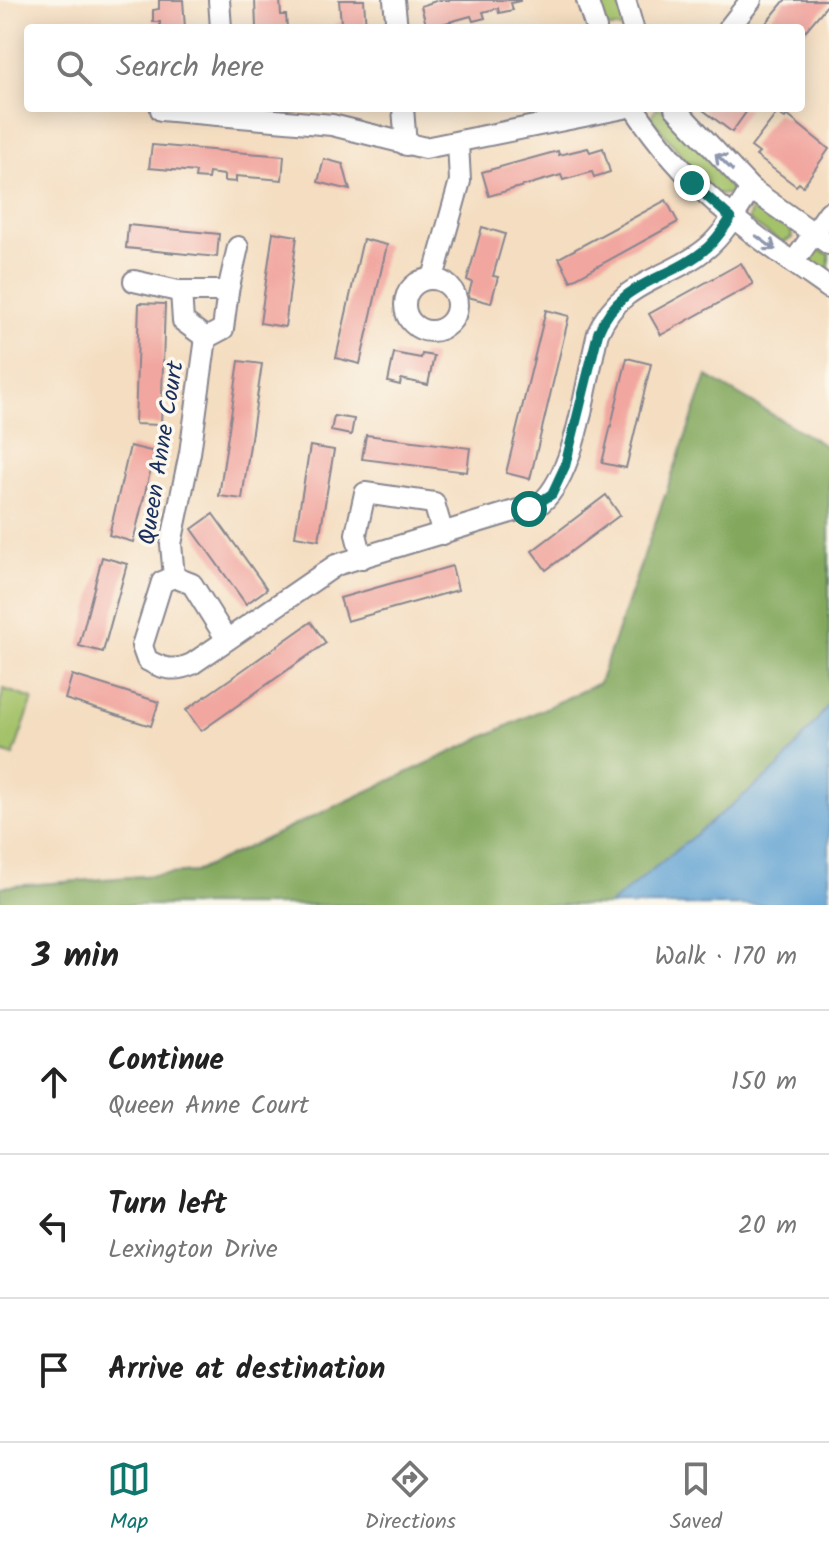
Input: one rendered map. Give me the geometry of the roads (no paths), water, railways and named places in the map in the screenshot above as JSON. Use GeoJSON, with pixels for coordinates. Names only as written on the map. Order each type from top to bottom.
{"type":"FeatureCollection","features":[{"type":"Feature","properties":{"kind":"street"},"geometry":{"type":"LineString","coordinates":[[219,0],[221,24]]}},
{"type":"Feature","properties":{"kind":"street"},"geometry":{"type":"LineString","coordinates":[[394,0],[397,24]]}},
{"type":"Feature","properties":{"kind":"street"},"geometry":{"type":"LineString","coordinates":[[587,0],[595,24]]}},
{"type":"Feature","properties":{"kind":"street"},"geometry":{"type":"LineString","coordinates":[[625,0],[632,24]]}},
{"type":"Feature","properties":{"kind":"street"},"geometry":{"type":"LineString","coordinates":[[732,24],[751,0]]}},
{"type":"Feature","properties":{"kind":"street"},"geometry":{"type":"LineString","coordinates":[[225,112],[358,128],[406,145],[425,148],[549,121],[610,112]]}},
{"type":"Feature","properties":{"kind":"street"},"geometry":{"type":"LineString","coordinates":[[403,112],[406,145]]}},
{"type":"Feature","properties":{"kind":"street"},"geometry":{"type":"LineString","coordinates":[[637,112],[677,166],[731,218],[829,288]]}},
{"type":"Feature","properties":{"kind":"street"},"geometry":{"type":"LineString","coordinates":[[679,112],[751,189],[822,239]]}},
{"type":"Feature","properties":{"kind":"street"},"geometry":{"type":"LineString","coordinates":[[433,278],[460,181],[458,143]]}},
{"type":"Feature","properties":{"kind":"street","name":"Queen Anne Court"},"geometry":{"type":"LineString","coordinates":[[227,640],[192,584],[174,577],[162,582],[156,592],[142,646],[147,660],[162,669],[180,670],[227,640],[336,565],[529,509],[552,494],[565,466],[598,333],[606,313],[626,293],[706,249],[751,189]]}},
{"type":"Feature","properties":{"kind":"street"},"geometry":{"type":"LineString","coordinates":[[793,263],[822,239],[829,212]]}},
{"type":"Feature","properties":{"kind":"street","name":"Queen Anne Court"},"geometry":{"type":"LineString","coordinates":[[206,338],[223,329],[238,247]]}},
{"type":"Feature","properties":{"kind":"street"},"geometry":{"type":"LineString","coordinates":[[134,281],[181,291],[228,291]]}},
{"type":"Feature","properties":{"kind":"street","name":"Queen Anne Court"},"geometry":{"type":"LineString","coordinates":[[181,291],[183,321],[206,338]]}},
{"type":"Feature","properties":{"kind":"street","name":"Queen Anne Court"},"geometry":{"type":"LineString","coordinates":[[174,577],[171,544],[190,453],[206,338]]}},
{"type":"Feature","properties":{"kind":"street"},"geometry":{"type":"LineString","coordinates":[[362,558],[356,534],[365,493],[434,503],[443,534]]}},
{"type":"Feature","properties":{"kind":"water"},"geometry":{"type":"Polygon","coordinates":[[[829,705],[829,905],[609,905],[780,766],[829,705]]]}}]}
